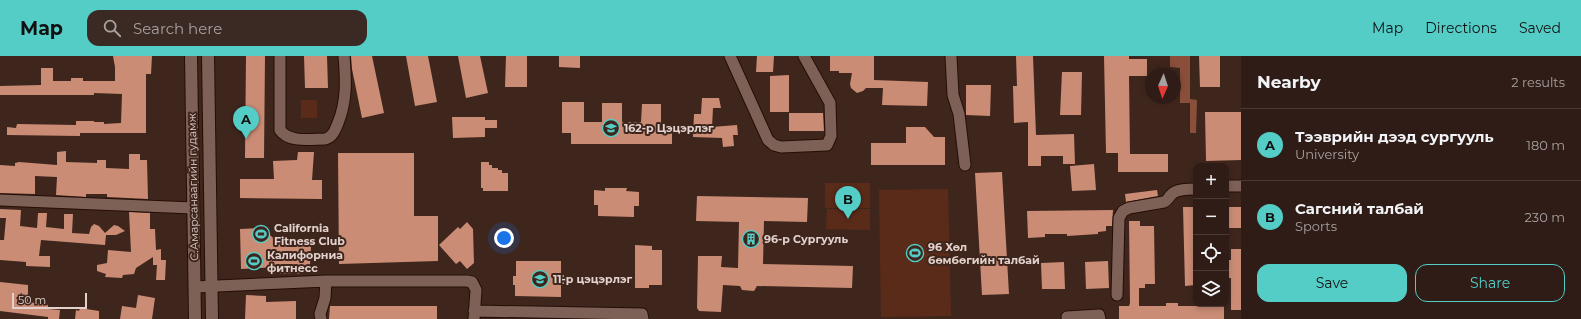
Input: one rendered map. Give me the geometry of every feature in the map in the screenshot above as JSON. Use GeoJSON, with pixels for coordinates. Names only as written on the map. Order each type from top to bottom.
{"type":"FeatureCollection","features":[{"type":"Feature","properties":{"kind":"main road","name":"С.Амарсанаагийн гудамж"},"geometry":{"type":"LineString","coordinates":[[191,56],[195,319]]}},
{"type":"Feature","properties":{"kind":"main road","name":"С.Амарсанаагийн гудамж"},"geometry":{"type":"LineString","coordinates":[[208,56],[212,319]]}},
{"type":"Feature","properties":{"kind":"street"},"geometry":{"type":"LineString","coordinates":[[280,56],[281,131],[291,138],[325,139],[329,138],[334,133],[344,107],[346,93],[344,56]]}},
{"type":"Feature","properties":{"kind":"street"},"geometry":{"type":"LineString","coordinates":[[730,56],[768,140],[774,145],[781,147],[827,145],[831,136],[830,103],[804,56]]}},
{"type":"Feature","properties":{"kind":"street"},"geometry":{"type":"LineString","coordinates":[[951,56],[953,95],[959,114],[965,165]]}},
{"type":"Feature","properties":{"kind":"street"},"geometry":{"type":"LineString","coordinates":[[1229,186],[1241,186]]}},
{"type":"Feature","properties":{"kind":"street"},"geometry":{"type":"LineString","coordinates":[[1117,295],[1119,218],[1123,211],[1129,208],[1164,202],[1169,199],[1170,195],[1177,191],[1193,189]]}},
{"type":"Feature","properties":{"kind":"street"},"geometry":{"type":"LineString","coordinates":[[0,200],[193,208]]}},
{"type":"Feature","properties":{"kind":"street"},"geometry":{"type":"LineString","coordinates":[[320,319],[325,298],[326,281]]}},
{"type":"Feature","properties":{"kind":"street"},"geometry":{"type":"LineString","coordinates":[[195,287],[326,281],[467,281],[472,282],[476,290],[474,315],[642,314],[642,319]]}},
{"type":"Feature","properties":{"kind":"street"},"geometry":{"type":"LineString","coordinates":[[1067,317],[1099,315],[1100,319]]}},
{"type":"Feature","properties":{"kind":"shaded area"},"geometry":{"type":"Polygon","coordinates":[[[1170,56],[1190,56],[1190,99],[1197,100],[1196,133],[1190,133],[1190,103],[1181,103],[1181,68],[1170,67],[1170,56]]]}},
{"type":"Feature","properties":{"kind":"shaded area"},"geometry":{"type":"Polygon","coordinates":[[[301,100],[317,100],[317,118],[301,118],[301,100]]]}},
{"type":"Feature","properties":{"kind":"shaded area"},"geometry":{"type":"Polygon","coordinates":[[[825,183],[870,183],[870,208],[825,208],[825,183]]]}},
{"type":"Feature","properties":{"kind":"shaded area","name":"96 Хөл бөмбөгийн талбай"},"geometry":{"type":"Polygon","coordinates":[[[948,189],[951,316],[881,317],[879,190],[948,189]]]}},
{"type":"Feature","properties":{"kind":"shaded area"},"geometry":{"type":"Polygon","coordinates":[[[827,209],[870,209],[870,230],[826,229],[827,209]]]}},
{"type":"Feature","properties":{"kind":"building"},"geometry":{"type":"Polygon","coordinates":[[[113,56],[152,56],[151,74],[146,74],[146,133],[80,133],[80,136],[7,135],[7,127],[16,128],[17,124],[76,125],[76,121],[104,122],[104,124],[121,123],[122,94],[94,93],[94,95],[0,95],[0,86],[41,85],[41,68],[53,68],[53,81],[71,81],[71,78],[83,78],[83,81],[115,81],[113,56]]]}},
{"type":"Feature","properties":{"kind":"building"},"geometry":{"type":"Polygon","coordinates":[[[246,56],[265,56],[264,158],[245,158],[246,56]]]}},
{"type":"Feature","properties":{"kind":"building"},"geometry":{"type":"Polygon","coordinates":[[[304,56],[327,56],[328,88],[305,88],[304,56]]]}},
{"type":"Feature","properties":{"kind":"building"},"geometry":{"type":"Polygon","coordinates":[[[351,56],[372,56],[384,113],[362,118],[352,69],[351,56]]]}},
{"type":"Feature","properties":{"kind":"building"},"geometry":{"type":"Polygon","coordinates":[[[406,56],[428,56],[437,102],[415,106],[406,56]]]}},
{"type":"Feature","properties":{"kind":"building"},"geometry":{"type":"Polygon","coordinates":[[[458,56],[480,56],[488,93],[466,98],[458,56]]]}},
{"type":"Feature","properties":{"kind":"building"},"geometry":{"type":"Polygon","coordinates":[[[506,56],[527,56],[527,87],[505,87],[506,56]]]}},
{"type":"Feature","properties":{"kind":"building"},"geometry":{"type":"Polygon","coordinates":[[[559,56],[580,56],[580,68],[559,67],[559,56]]]}},
{"type":"Feature","properties":{"kind":"building"},"geometry":{"type":"Polygon","coordinates":[[[757,56],[774,56],[773,72],[756,72],[757,56]]]}},
{"type":"Feature","properties":{"kind":"building"},"geometry":{"type":"Polygon","coordinates":[[[830,56],[874,56],[874,80],[928,82],[927,106],[882,105],[883,88],[866,88],[857,93],[851,88],[850,84],[852,73],[830,71],[830,56]]]}},
{"type":"Feature","properties":{"kind":"building"},"geometry":{"type":"Polygon","coordinates":[[[1016,56],[1033,56],[1036,135],[1074,134],[1075,164],[1063,164],[1063,156],[1041,156],[1041,166],[1028,166],[1028,122],[1014,123],[1013,86],[1017,86],[1016,56]]]}},
{"type":"Feature","properties":{"kind":"building"},"geometry":{"type":"Polygon","coordinates":[[[1104,56],[1129,56],[1129,59],[1147,59],[1145,76],[1129,76],[1130,154],[1168,154],[1168,172],[1118,172],[1118,153],[1106,153],[1104,56]]]}},
{"type":"Feature","properties":{"kind":"building"},"geometry":{"type":"Polygon","coordinates":[[[1199,56],[1220,56],[1220,87],[1200,87],[1199,56]]]}},
{"type":"Feature","properties":{"kind":"building"},"geometry":{"type":"Polygon","coordinates":[[[1062,72],[1082,72],[1081,115],[1060,115],[1062,72]]]}},
{"type":"Feature","properties":{"kind":"building"},"geometry":{"type":"Polygon","coordinates":[[[789,75],[789,112],[770,112],[770,76],[789,75]]]}},
{"type":"Feature","properties":{"kind":"building"},"geometry":{"type":"Polygon","coordinates":[[[966,85],[991,85],[990,116],[966,115],[966,85]]]}},
{"type":"Feature","properties":{"kind":"building"},"geometry":{"type":"Polygon","coordinates":[[[702,98],[719,98],[721,108],[713,108],[712,127],[737,125],[738,135],[733,135],[734,146],[723,147],[722,138],[693,137],[694,114],[701,114],[702,98]]]}},
{"type":"Feature","properties":{"kind":"building","name":"162-р Цэцэрлэг"},"geometry":{"type":"Polygon","coordinates":[[[562,102],[584,102],[584,122],[602,122],[602,103],[622,103],[622,122],[641,122],[642,104],[661,104],[661,133],[672,133],[672,144],[571,144],[571,133],[562,133],[562,102]]]}},
{"type":"Feature","properties":{"kind":"building"},"geometry":{"type":"Polygon","coordinates":[[[1205,112],[1241,112],[1241,160],[1206,161],[1205,112]]]}},
{"type":"Feature","properties":{"kind":"building"},"geometry":{"type":"Polygon","coordinates":[[[789,113],[823,113],[824,131],[789,131],[789,113]]]}},
{"type":"Feature","properties":{"kind":"building"},"geometry":{"type":"Polygon","coordinates":[[[452,117],[485,117],[485,120],[497,120],[497,128],[485,128],[485,137],[453,138],[452,117]]]}},
{"type":"Feature","properties":{"kind":"building"},"geometry":{"type":"Polygon","coordinates":[[[906,127],[925,127],[934,137],[945,137],[945,165],[871,165],[871,143],[906,143],[906,127]]]}},
{"type":"Feature","properties":{"kind":"building"},"geometry":{"type":"Polygon","coordinates":[[[66,151],[66,162],[97,163],[97,160],[106,160],[106,168],[129,169],[129,154],[140,154],[140,160],[147,160],[148,199],[107,197],[107,194],[86,194],[86,197],[56,195],[57,177],[35,176],[35,194],[0,193],[0,165],[15,166],[15,163],[19,162],[57,165],[57,152],[66,151]]]}},
{"type":"Feature","properties":{"kind":"building"},"geometry":{"type":"Polygon","coordinates":[[[298,152],[314,152],[312,180],[322,180],[322,199],[240,198],[240,179],[274,179],[273,161],[297,160],[298,152]]]}},
{"type":"Feature","properties":{"kind":"building"},"geometry":{"type":"Polygon","coordinates":[[[338,153],[414,153],[414,216],[438,216],[438,261],[339,264],[338,153]]]}},
{"type":"Feature","properties":{"kind":"building"},"geometry":{"type":"Polygon","coordinates":[[[481,162],[489,162],[489,165],[492,165],[492,168],[502,170],[502,173],[508,173],[508,191],[483,191],[483,188],[481,188],[481,162]]]}},
{"type":"Feature","properties":{"kind":"building"},"geometry":{"type":"Polygon","coordinates":[[[1094,164],[1096,190],[1072,191],[1070,166],[1094,164]]]}},
{"type":"Feature","properties":{"kind":"building"},"geometry":{"type":"Polygon","coordinates":[[[1002,172],[1009,294],[982,295],[975,173],[1002,172]]]}},
{"type":"Feature","properties":{"kind":"building"},"geometry":{"type":"Polygon","coordinates":[[[605,188],[627,188],[626,191],[639,192],[639,206],[634,206],[634,217],[598,216],[598,205],[594,205],[594,190],[605,191],[605,188]]]}},
{"type":"Feature","properties":{"kind":"building"},"geometry":{"type":"Polygon","coordinates":[[[1157,190],[1158,196],[1126,202],[1125,194],[1157,190]]]}},
{"type":"Feature","properties":{"kind":"building","name":"96-р Сургууль"},"geometry":{"type":"Polygon","coordinates":[[[697,196],[808,198],[807,222],[764,221],[763,264],[853,266],[852,288],[757,286],[754,291],[742,290],[740,286],[723,285],[721,312],[699,311],[697,308],[698,256],[722,256],[721,267],[738,268],[739,222],[696,221],[697,196]]]}},
{"type":"Feature","properties":{"kind":"building"},"geometry":{"type":"Polygon","coordinates":[[[1183,207],[1193,207],[1193,285],[1185,286],[1183,207]]]}},
{"type":"Feature","properties":{"kind":"building"},"geometry":{"type":"Polygon","coordinates":[[[1229,207],[1241,207],[1241,228],[1229,228],[1229,207]]]}},
{"type":"Feature","properties":{"kind":"building"},"geometry":{"type":"Polygon","coordinates":[[[0,209],[21,210],[20,226],[37,228],[38,213],[47,213],[46,227],[64,229],[64,214],[73,214],[72,233],[89,234],[91,227],[94,224],[99,226],[105,233],[114,225],[125,231],[116,235],[106,235],[105,245],[41,240],[39,256],[50,256],[50,267],[26,266],[26,262],[0,260],[0,240],[4,240],[6,218],[0,218],[0,209]]]}},
{"type":"Feature","properties":{"kind":"building"},"geometry":{"type":"Polygon","coordinates":[[[1113,210],[1112,226],[1106,226],[1106,231],[1098,232],[1098,234],[1067,236],[1067,234],[1045,234],[1045,237],[1028,238],[1027,211],[1113,210]]]}},
{"type":"Feature","properties":{"kind":"building"},"geometry":{"type":"Polygon","coordinates":[[[129,212],[150,213],[150,229],[155,229],[156,250],[161,249],[161,260],[166,260],[165,280],[156,280],[157,265],[153,265],[153,257],[136,268],[134,274],[123,275],[122,278],[105,277],[106,274],[97,271],[97,265],[107,263],[108,250],[131,252],[129,212]]]}},
{"type":"Feature","properties":{"kind":"building"},"geometry":{"type":"Polygon","coordinates":[[[1129,221],[1140,221],[1140,226],[1154,226],[1155,284],[1145,284],[1145,288],[1139,288],[1139,306],[1166,306],[1166,303],[1178,303],[1178,306],[1224,307],[1224,319],[1119,319],[1119,306],[1129,306],[1129,221]]]}},
{"type":"Feature","properties":{"kind":"building"},"geometry":{"type":"Polygon","coordinates":[[[467,222],[473,229],[474,263],[467,269],[460,261],[456,264],[439,245],[458,227],[460,229],[467,222]]]}},
{"type":"Feature","properties":{"kind":"building"},"geometry":{"type":"Polygon","coordinates":[[[262,228],[281,245],[311,246],[310,266],[300,274],[280,274],[281,267],[241,269],[240,229],[262,228]]]}},
{"type":"Feature","properties":{"kind":"building"},"geometry":{"type":"Polygon","coordinates":[[[635,245],[652,246],[652,250],[662,250],[662,285],[649,285],[649,288],[635,288],[635,245]]]}},
{"type":"Feature","properties":{"kind":"building"},"geometry":{"type":"Polygon","coordinates":[[[1231,249],[1241,249],[1241,310],[1231,310],[1231,278],[1229,278],[1229,260],[1231,260],[1231,249]]]}},
{"type":"Feature","properties":{"kind":"building"},"geometry":{"type":"Polygon","coordinates":[[[516,261],[561,261],[561,275],[564,275],[564,284],[561,284],[561,297],[515,296],[513,276],[516,276],[516,261]]]}},
{"type":"Feature","properties":{"kind":"building"},"geometry":{"type":"Polygon","coordinates":[[[1108,261],[1109,288],[1086,289],[1085,262],[1108,261]]]}},
{"type":"Feature","properties":{"kind":"building"},"geometry":{"type":"Polygon","coordinates":[[[1064,262],[1065,289],[1042,289],[1041,263],[1064,262]]]}},
{"type":"Feature","properties":{"kind":"building"},"geometry":{"type":"Polygon","coordinates":[[[0,282],[28,285],[28,302],[48,305],[48,309],[60,310],[59,319],[48,319],[48,317],[0,311],[0,282]]]}},
{"type":"Feature","properties":{"kind":"building"},"geometry":{"type":"Polygon","coordinates":[[[138,295],[155,298],[152,319],[120,319],[122,306],[136,308],[138,295]]]}},
{"type":"Feature","properties":{"kind":"building"},"geometry":{"type":"Polygon","coordinates":[[[246,295],[266,296],[266,302],[296,301],[296,319],[245,319],[246,295]]]}},
{"type":"Feature","properties":{"kind":"building"},"geometry":{"type":"Polygon","coordinates":[[[330,306],[437,306],[437,319],[329,319],[330,306]]]}},
{"type":"Feature","properties":{"kind":"building"},"geometry":{"type":"Polygon","coordinates":[[[80,308],[99,311],[99,319],[75,319],[76,310],[79,311],[80,308]]]}},
{"type":"Feature","properties":{"kind":"place","name":"162-р Цэцэрлэг"},"geometry":{"type":"Point","coordinates":[611,128]}},
{"type":"Feature","properties":{"kind":"place","name":"Тээврийн дээд сургууль"},"geometry":{"type":"Point","coordinates":[246,139]}},
{"type":"Feature","properties":{"kind":"place","name":"Сагсний талбай"},"geometry":{"type":"Point","coordinates":[848,219]}},
{"type":"Feature","properties":{"kind":"place","name":"California Fitness Club"},"geometry":{"type":"Point","coordinates":[261,234]}},
{"type":"Feature","properties":{"kind":"place","name":"96-р Сургууль"},"geometry":{"type":"Point","coordinates":[751,239]}},
{"type":"Feature","properties":{"kind":"place","name":"96 Хөл бөмбөгийн талбай"},"geometry":{"type":"Point","coordinates":[915,253]}},
{"type":"Feature","properties":{"kind":"place","name":"Калифорниа фитнесс"},"geometry":{"type":"Point","coordinates":[254,261]}},
{"type":"Feature","properties":{"kind":"place","name":"11-р цэцэрлэг"},"geometry":{"type":"Point","coordinates":[540,279]}}]}
